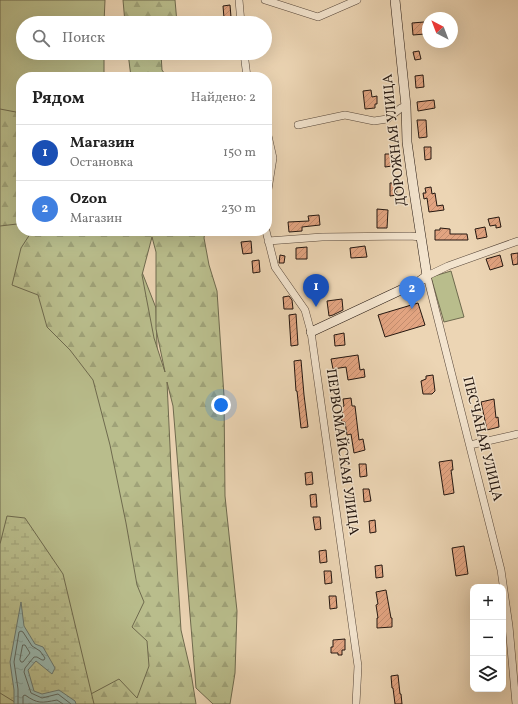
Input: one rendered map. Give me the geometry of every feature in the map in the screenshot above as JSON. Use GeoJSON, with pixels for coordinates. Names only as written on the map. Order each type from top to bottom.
{"type":"FeatureCollection","features":[{"type":"Feature","properties":{"kind":"street"},"geometry":{"type":"LineString","coordinates":[[239,0],[240,16]]}},
{"type":"Feature","properties":{"kind":"street"},"geometry":{"type":"LineString","coordinates":[[265,0],[318,17],[358,0]]}},
{"type":"Feature","properties":{"kind":"street","name":"ДОРОЖНАЯ УЛИЦА"},"geometry":{"type":"LineString","coordinates":[[395,0],[406,106],[407,142],[427,276]]}},
{"type":"Feature","properties":{"kind":"street"},"geometry":{"type":"LineString","coordinates":[[245,60],[246,72]]}},
{"type":"Feature","properties":{"kind":"street"},"geometry":{"type":"LineString","coordinates":[[298,125],[345,115],[374,121],[387,119],[406,106]]}},
{"type":"Feature","properties":{"kind":"street"},"geometry":{"type":"LineString","coordinates":[[272,154],[272,164]]}},
{"type":"Feature","properties":{"kind":"street","name":"ПЕРВОМАЙСКАЯ УЛИЦА"},"geometry":{"type":"LineString","coordinates":[[267,236],[275,267],[305,310],[311,332],[358,666],[356,704]]}},
{"type":"Feature","properties":{"kind":"street"},"geometry":{"type":"LineString","coordinates":[[268,241],[322,237],[421,237]]}},
{"type":"Feature","properties":{"kind":"street"},"geometry":{"type":"LineString","coordinates":[[311,332],[420,281],[448,266],[518,241]]}},
{"type":"Feature","properties":{"kind":"street","name":"ПЕСЧАНАЯ УЛИЦА"},"geometry":{"type":"LineString","coordinates":[[427,276],[501,570],[509,626],[516,704]]}},
{"type":"Feature","properties":{"kind":"street"},"geometry":{"type":"LineString","coordinates":[[470,445],[518,434]]}},
{"type":"Feature","properties":{"kind":"green space"},"geometry":{"type":"Polygon","coordinates":[[[0,0],[105,0],[104,16],[16,16],[16,60],[104,60],[104,72],[16,72],[16,236],[128,236],[156,308],[166,704],[0,704],[0,0]]]}},
{"type":"Feature","properties":{"kind":"green space"},"geometry":{"type":"Polygon","coordinates":[[[123,0],[175,0],[176,16],[124,16],[123,0]]]}},
{"type":"Feature","properties":{"kind":"green space"},"geometry":{"type":"Polygon","coordinates":[[[129,60],[161,60],[163,72],[130,72],[129,60]]]}},
{"type":"Feature","properties":{"kind":"green space"},"geometry":{"type":"Polygon","coordinates":[[[0,109],[16,112],[16,224],[0,226],[0,109]]]}},
{"type":"Feature","properties":{"kind":"green space"},"geometry":{"type":"Polygon","coordinates":[[[29,236],[204,236],[209,265],[217,291],[224,396],[225,496],[237,611],[235,673],[230,704],[213,704],[196,688],[173,406],[167,382],[181,630],[191,673],[196,704],[90,704],[89,695],[119,679],[137,698],[149,666],[147,641],[132,627],[144,602],[137,585],[110,445],[93,380],[70,350],[47,327],[38,295],[12,285],[21,248],[29,236]],[[152,237],[142,275],[154,338],[165,372],[156,329],[156,252],[152,237]]]}},
{"type":"Feature","properties":{"kind":"green space"},"geometry":{"type":"Polygon","coordinates":[[[451,271],[464,317],[444,322],[431,277],[451,271]]]}},
{"type":"Feature","properties":{"kind":"green space"},"geometry":{"type":"Polygon","coordinates":[[[7,516],[25,518],[63,574],[94,704],[18,704],[0,693],[0,544],[7,516]]]}},
{"type":"Feature","properties":{"kind":"water"},"geometry":{"type":"Polygon","coordinates":[[[21,602],[24,626],[35,644],[43,647],[55,668],[52,674],[36,661],[28,670],[34,691],[42,694],[59,690],[75,701],[76,704],[14,704],[14,690],[10,662],[21,602]]]}},
{"type":"Feature","properties":{"kind":"building"},"geometry":{"type":"Polygon","coordinates":[[[230,5],[231,16],[224,16],[223,6],[230,5]]]}},
{"type":"Feature","properties":{"kind":"building"},"geometry":{"type":"Polygon","coordinates":[[[422,22],[422,34],[413,35],[412,23],[422,22]]]}},
{"type":"Feature","properties":{"kind":"building"},"geometry":{"type":"Polygon","coordinates":[[[419,51],[421,59],[415,60],[413,52],[419,51]]]}},
{"type":"Feature","properties":{"kind":"building"},"geometry":{"type":"Polygon","coordinates":[[[423,75],[424,87],[416,88],[415,76],[423,75]]]}},
{"type":"Feature","properties":{"kind":"building"},"geometry":{"type":"Polygon","coordinates":[[[371,90],[372,97],[377,96],[377,104],[375,104],[375,108],[365,109],[363,91],[371,90]]]}},
{"type":"Feature","properties":{"kind":"building"},"geometry":{"type":"Polygon","coordinates":[[[434,100],[435,108],[418,111],[417,102],[434,100]]]}},
{"type":"Feature","properties":{"kind":"building"},"geometry":{"type":"Polygon","coordinates":[[[417,120],[426,120],[427,137],[419,138],[417,120]]]}},
{"type":"Feature","properties":{"kind":"building"},"geometry":{"type":"Polygon","coordinates":[[[424,147],[431,147],[431,159],[425,160],[424,147]]]}},
{"type":"Feature","properties":{"kind":"building"},"geometry":{"type":"Polygon","coordinates":[[[385,154],[392,154],[392,166],[385,167],[385,154]]]}},
{"type":"Feature","properties":{"kind":"building"},"geometry":{"type":"Polygon","coordinates":[[[390,183],[396,183],[397,195],[390,196],[390,183]]]}},
{"type":"Feature","properties":{"kind":"building"},"geometry":{"type":"Polygon","coordinates":[[[431,187],[432,194],[435,193],[437,206],[443,205],[444,210],[429,212],[427,198],[424,199],[423,193],[426,193],[425,188],[431,187]]]}},
{"type":"Feature","properties":{"kind":"building"},"geometry":{"type":"Polygon","coordinates":[[[377,209],[388,210],[387,228],[377,228],[377,209]]]}},
{"type":"Feature","properties":{"kind":"building"},"geometry":{"type":"Polygon","coordinates":[[[319,215],[320,225],[302,227],[302,231],[289,232],[288,222],[309,221],[308,216],[319,215]]]}},
{"type":"Feature","properties":{"kind":"building"},"geometry":{"type":"Polygon","coordinates":[[[499,217],[501,227],[496,228],[496,225],[490,226],[488,219],[499,217]]]}},
{"type":"Feature","properties":{"kind":"building"},"geometry":{"type":"Polygon","coordinates":[[[485,227],[487,237],[477,239],[475,229],[485,227]]]}},
{"type":"Feature","properties":{"kind":"building"},"geometry":{"type":"Polygon","coordinates":[[[440,228],[450,229],[450,234],[467,234],[468,240],[435,240],[435,230],[440,230],[440,228]]]}},
{"type":"Feature","properties":{"kind":"building"},"geometry":{"type":"Polygon","coordinates":[[[251,241],[252,253],[243,254],[241,242],[251,241]]]}},
{"type":"Feature","properties":{"kind":"building"},"geometry":{"type":"Polygon","coordinates":[[[365,246],[367,257],[351,258],[350,248],[365,246]]]}},
{"type":"Feature","properties":{"kind":"building"},"geometry":{"type":"Polygon","coordinates":[[[307,247],[307,259],[296,259],[296,248],[307,247]]]}},
{"type":"Feature","properties":{"kind":"building"},"geometry":{"type":"Polygon","coordinates":[[[518,253],[518,264],[513,265],[511,254],[518,253]]]}},
{"type":"Feature","properties":{"kind":"building"},"geometry":{"type":"Polygon","coordinates":[[[280,255],[285,256],[284,263],[279,263],[280,255]]]}},
{"type":"Feature","properties":{"kind":"building"},"geometry":{"type":"Polygon","coordinates":[[[500,255],[503,266],[490,270],[486,259],[500,255]]]}},
{"type":"Feature","properties":{"kind":"building"},"geometry":{"type":"Polygon","coordinates":[[[259,260],[260,272],[253,273],[252,261],[259,260]]]}},
{"type":"Feature","properties":{"kind":"building"},"geometry":{"type":"Polygon","coordinates":[[[289,296],[292,300],[293,309],[284,309],[283,297],[289,296]]]}},
{"type":"Feature","properties":{"kind":"building"},"geometry":{"type":"Polygon","coordinates":[[[342,299],[343,310],[329,316],[327,301],[342,299]]]}},
{"type":"Feature","properties":{"kind":"building"},"geometry":{"type":"Polygon","coordinates":[[[418,303],[425,325],[385,337],[378,315],[418,303]]]}},
{"type":"Feature","properties":{"kind":"building"},"geometry":{"type":"Polygon","coordinates":[[[296,314],[298,345],[291,346],[289,315],[296,314]]]}},
{"type":"Feature","properties":{"kind":"building"},"geometry":{"type":"Polygon","coordinates":[[[344,333],[345,345],[335,346],[334,335],[344,333]]]}},
{"type":"Feature","properties":{"kind":"building"},"geometry":{"type":"Polygon","coordinates":[[[358,355],[360,370],[364,369],[365,377],[348,380],[346,367],[333,369],[331,359],[358,355]]]}},
{"type":"Feature","properties":{"kind":"building"},"geometry":{"type":"Polygon","coordinates":[[[301,360],[308,427],[301,428],[294,361],[301,360]]]}},
{"type":"Feature","properties":{"kind":"building"},"geometry":{"type":"Polygon","coordinates":[[[433,375],[435,391],[432,394],[423,394],[421,381],[426,379],[426,376],[433,375]]]}},
{"type":"Feature","properties":{"kind":"building"},"geometry":{"type":"Polygon","coordinates":[[[351,398],[352,406],[355,406],[359,440],[363,439],[365,450],[354,453],[351,434],[347,435],[345,422],[342,422],[341,417],[343,417],[343,399],[351,398]]]}},
{"type":"Feature","properties":{"kind":"building"},"geometry":{"type":"Polygon","coordinates":[[[494,399],[496,418],[498,417],[499,427],[487,430],[481,402],[494,399]]]}},
{"type":"Feature","properties":{"kind":"building"},"geometry":{"type":"Polygon","coordinates":[[[452,460],[453,470],[451,470],[454,493],[444,495],[439,462],[452,460]]]}},
{"type":"Feature","properties":{"kind":"building"},"geometry":{"type":"Polygon","coordinates":[[[359,464],[366,464],[367,476],[360,477],[359,464]]]}},
{"type":"Feature","properties":{"kind":"building"},"geometry":{"type":"Polygon","coordinates":[[[312,472],[313,484],[306,485],[305,473],[312,472]]]}},
{"type":"Feature","properties":{"kind":"building"},"geometry":{"type":"Polygon","coordinates":[[[363,489],[369,489],[371,501],[364,502],[363,489]]]}},
{"type":"Feature","properties":{"kind":"building"},"geometry":{"type":"Polygon","coordinates":[[[316,494],[317,507],[311,507],[310,495],[316,494]]]}},
{"type":"Feature","properties":{"kind":"building"},"geometry":{"type":"Polygon","coordinates":[[[313,517],[320,517],[321,529],[315,530],[313,517]]]}},
{"type":"Feature","properties":{"kind":"building"},"geometry":{"type":"Polygon","coordinates":[[[375,520],[376,532],[370,533],[369,521],[375,520]]]}},
{"type":"Feature","properties":{"kind":"building"},"geometry":{"type":"Polygon","coordinates":[[[464,546],[468,574],[456,576],[452,548],[464,546]]]}},
{"type":"Feature","properties":{"kind":"building"},"geometry":{"type":"Polygon","coordinates":[[[326,550],[327,562],[320,563],[319,551],[326,550]]]}},
{"type":"Feature","properties":{"kind":"building"},"geometry":{"type":"Polygon","coordinates":[[[382,565],[383,577],[376,578],[375,566],[382,565]]]}},
{"type":"Feature","properties":{"kind":"building"},"geometry":{"type":"Polygon","coordinates":[[[324,571],[331,571],[332,583],[325,584],[324,571]]]}},
{"type":"Feature","properties":{"kind":"building"},"geometry":{"type":"Polygon","coordinates":[[[386,590],[392,618],[392,627],[377,628],[378,618],[376,605],[378,604],[376,592],[386,590]]]}},
{"type":"Feature","properties":{"kind":"building"},"geometry":{"type":"Polygon","coordinates":[[[329,596],[336,596],[337,608],[330,609],[329,596]]]}},
{"type":"Feature","properties":{"kind":"building"},"geometry":{"type":"Polygon","coordinates":[[[345,639],[345,650],[342,650],[342,655],[338,655],[338,653],[331,653],[333,640],[345,639]]]}},
{"type":"Feature","properties":{"kind":"building"},"geometry":{"type":"Polygon","coordinates":[[[398,675],[402,704],[395,704],[392,688],[391,676],[398,675]]]}},
{"type":"Feature","properties":{"kind":"place","name":"Магазин"},"geometry":{"type":"Point","coordinates":[316,307]}},
{"type":"Feature","properties":{"kind":"place","name":"Ozon"},"geometry":{"type":"Point","coordinates":[412,309]}}]}
